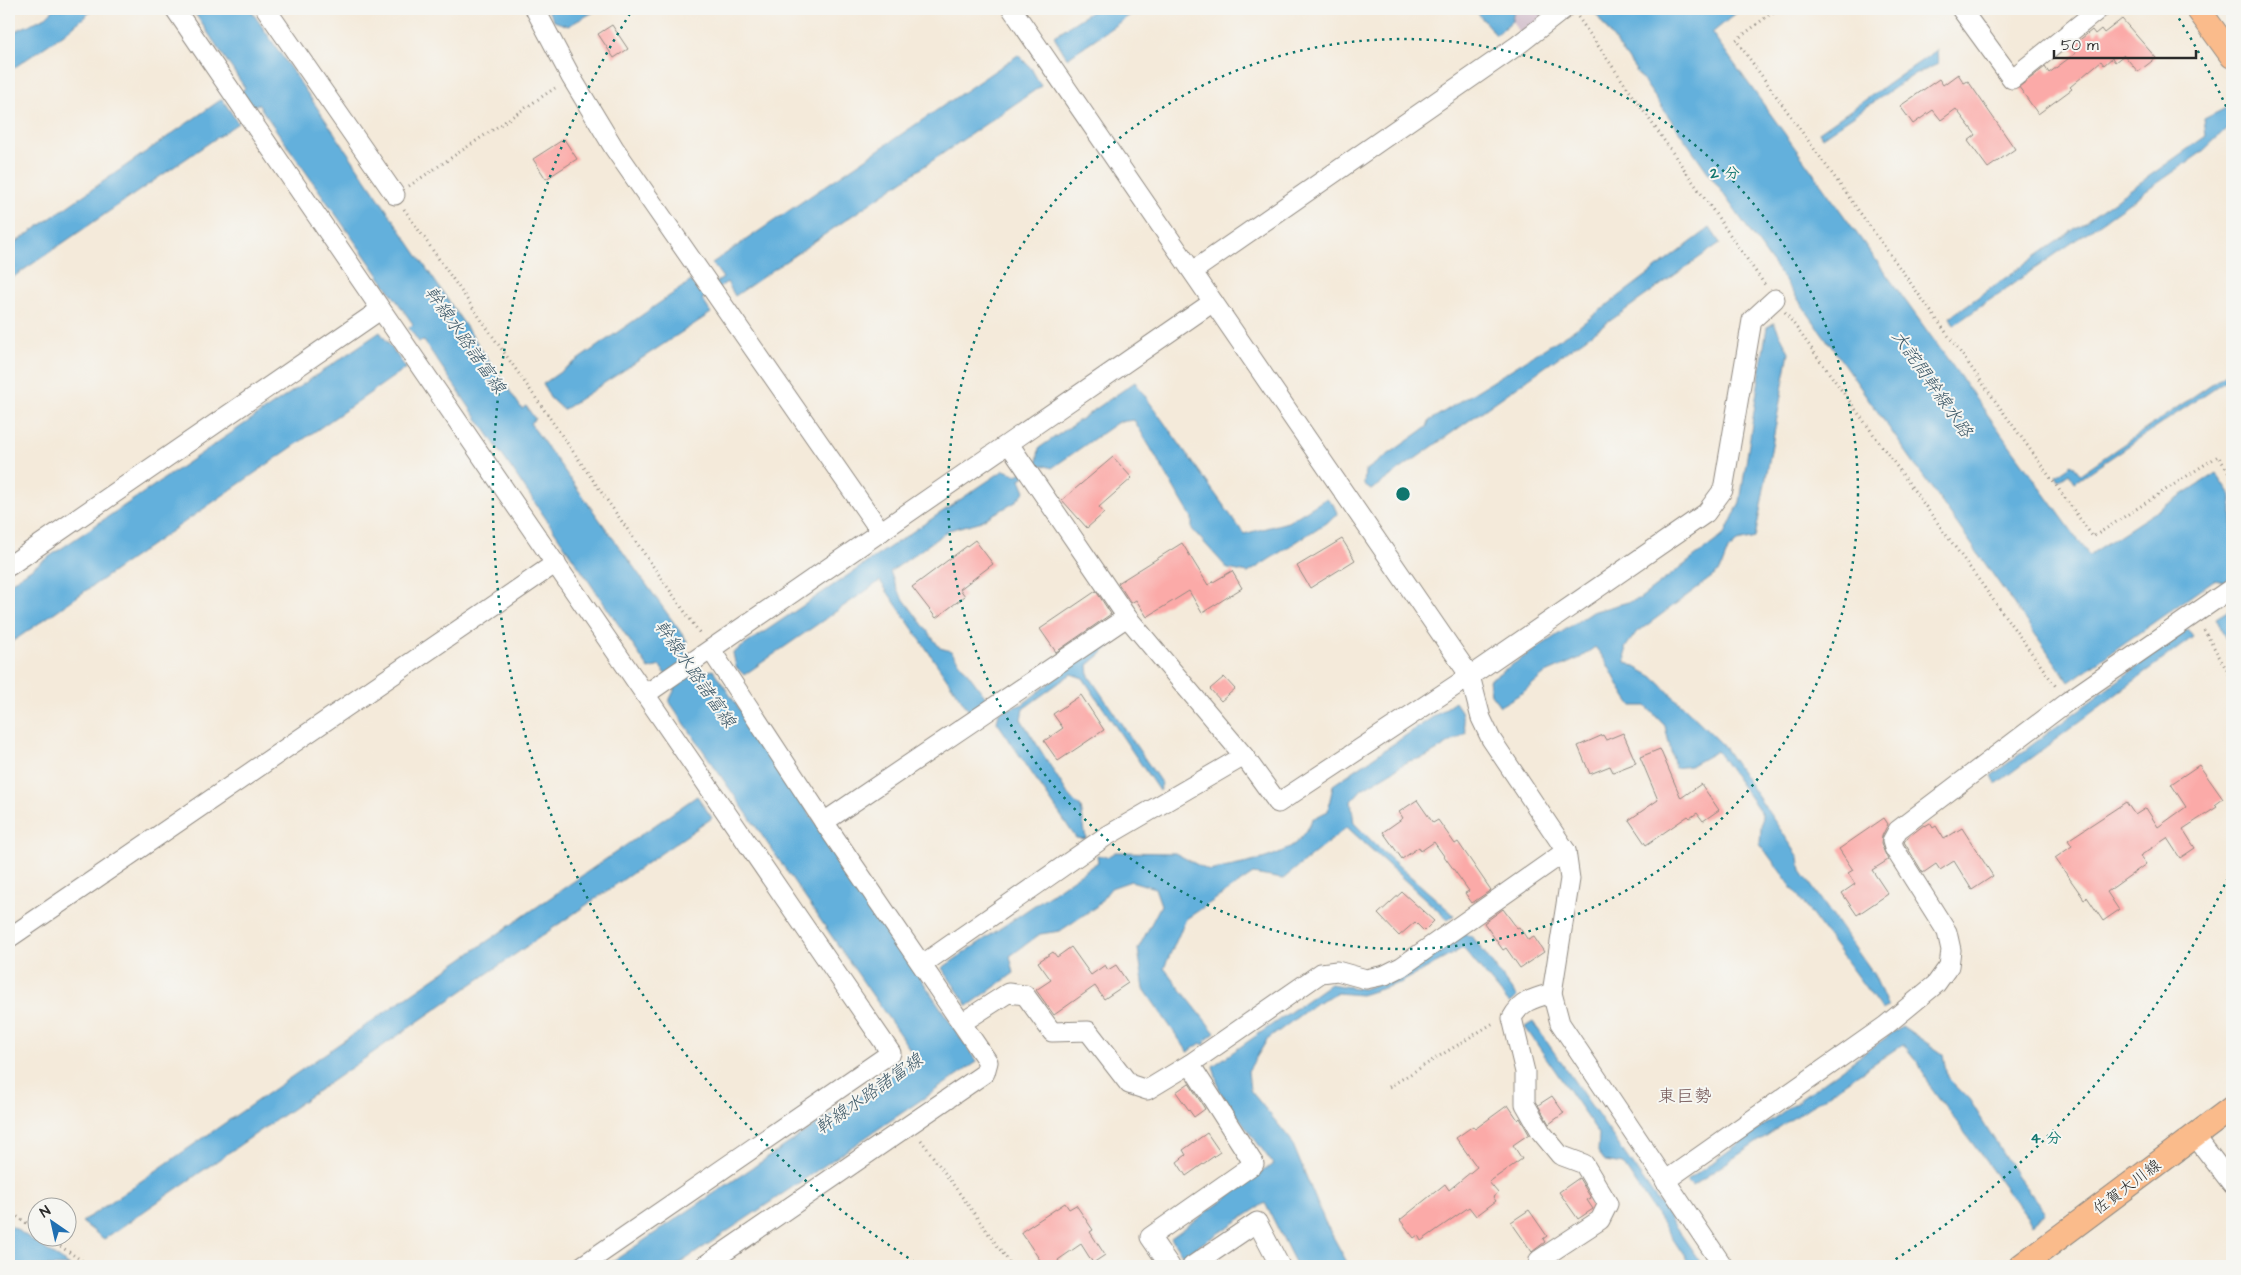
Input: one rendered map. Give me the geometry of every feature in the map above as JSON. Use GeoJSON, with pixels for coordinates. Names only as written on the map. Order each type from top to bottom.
{"type":"FeatureCollection","features":[{"type":"Feature","properties":{"kind":"main road"},"geometry":{"type":"LineString","coordinates":[[2198,9],[2232,56]]}},
{"type":"Feature","properties":{"kind":"main road","name":"佐賀大川線"},"geometry":{"type":"LineString","coordinates":[[2021,1266],[2232,1108]]}},
{"type":"Feature","properties":{"kind":"street"},"geometry":{"type":"LineString","coordinates":[[175,9],[891,1053],[582,1266]]}},
{"type":"Feature","properties":{"kind":"street"},"geometry":{"type":"LineString","coordinates":[[266,9],[395,196]]}},
{"type":"Feature","properties":{"kind":"street"},"geometry":{"type":"LineString","coordinates":[[535,9],[571,77],[614,148],[881,532]]}},
{"type":"Feature","properties":{"kind":"street"},"geometry":{"type":"LineString","coordinates":[[1012,9],[1470,676],[1481,718],[1492,739],[1566,851],[1570,879],[1552,993],[1560,1023],[1723,1266]]}},
{"type":"Feature","properties":{"kind":"street"},"geometry":{"type":"LineString","coordinates":[[1193,270],[1510,50],[1564,9]]}},
{"type":"Feature","properties":{"kind":"street"},"geometry":{"type":"LineString","coordinates":[[1961,9],[2012,79],[2099,9]]}},
{"type":"Feature","properties":{"kind":"street"},"geometry":{"type":"LineString","coordinates":[[1009,444],[1127,617],[1244,756],[1278,803],[1470,676],[1706,513],[1723,490],[1752,320],[1775,299]]}},
{"type":"Feature","properties":{"kind":"street"},"geometry":{"type":"LineString","coordinates":[[646,694],[1213,302]]}},
{"type":"Feature","properties":{"kind":"street"},"geometry":{"type":"LineString","coordinates":[[9,566],[380,310]]}},
{"type":"Feature","properties":{"kind":"street"},"geometry":{"type":"LineString","coordinates":[[9,938],[556,563]]}},
{"type":"Feature","properties":{"kind":"street"},"geometry":{"type":"LineString","coordinates":[[1665,1181],[1885,1026],[1936,984],[1949,966],[1951,950],[1947,932],[1898,855],[1892,841],[1898,830],[2067,702],[2229,590]]}},
{"type":"Feature","properties":{"kind":"street"},"geometry":{"type":"LineString","coordinates":[[824,822],[1127,617]]}},
{"type":"Feature","properties":{"kind":"street"},"geometry":{"type":"LineString","coordinates":[[703,655],[824,822],[963,1022],[988,1062],[985,1073],[704,1266]]}},
{"type":"Feature","properties":{"kind":"street"},"geometry":{"type":"LineString","coordinates":[[923,964],[1105,837],[1244,756]]}},
{"type":"Feature","properties":{"kind":"street"},"geometry":{"type":"LineString","coordinates":[[963,1022],[1008,993],[1025,995],[1052,1032],[1088,1031],[1129,1084],[1147,1090],[1190,1064],[1321,973],[1337,971],[1366,979],[1385,975],[1400,967],[1566,851]]}},
{"type":"Feature","properties":{"kind":"street"},"geometry":{"type":"LineString","coordinates":[[1538,1266],[1539,1260],[1600,1220],[1608,1204],[1584,1164],[1560,1155],[1541,1132],[1525,1104],[1525,1072],[1512,1018],[1517,1008],[1531,999],[1552,993]]}},
{"type":"Feature","properties":{"kind":"street"},"geometry":{"type":"LineString","coordinates":[[1170,1266],[1150,1237],[1254,1164],[1190,1064]]}},
{"type":"Feature","properties":{"kind":"street"},"geometry":{"type":"LineString","coordinates":[[2196,1136],[2232,1184]]}},
{"type":"Feature","properties":{"kind":"street"},"geometry":{"type":"LineString","coordinates":[[1192,1266],[1257,1222],[1280,1266]]}},
{"type":"Feature","properties":{"kind":"path"},"geometry":{"type":"LineString","coordinates":[[1572,9],[1775,299],[2067,702]]}},
{"type":"Feature","properties":{"kind":"path"},"geometry":{"type":"LineString","coordinates":[[1777,9],[1736,40],[2093,537],[2218,456],[2232,477]]}},
{"type":"Feature","properties":{"kind":"path"},"geometry":{"type":"LineString","coordinates":[[571,77],[395,196],[703,655]]}},
{"type":"Feature","properties":{"kind":"path"},"geometry":{"type":"LineString","coordinates":[[2195,614],[2232,679]]}},
{"type":"Feature","properties":{"kind":"path"},"geometry":{"type":"LineString","coordinates":[[1389,1087],[1517,1008]]}},
{"type":"Feature","properties":{"kind":"path"},"geometry":{"type":"LineString","coordinates":[[910,1125],[1012,1266]]}},
{"type":"Feature","properties":{"kind":"path"},"geometry":{"type":"LineString","coordinates":[[9,1211],[28,1224]]}},
{"type":"Feature","properties":{"kind":"path"},"geometry":{"type":"LineString","coordinates":[[63,1248],[90,1266]]}},
{"type":"Feature","properties":{"kind":"shaded area"},"geometry":{"type":"Polygon","coordinates":[[[1514,9],[1552,9],[1520,35],[1512,21],[1514,9]]]}},
{"type":"Feature","properties":{"kind":"water"},"geometry":{"type":"Polygon","coordinates":[[[54,9],[94,9],[64,34],[9,71],[9,34],[46,17],[54,9]]]}},
{"type":"Feature","properties":{"kind":"water","name":"幹線水路諸富線"},"geometry":{"type":"Polygon","coordinates":[[[192,9],[250,9],[522,409],[526,406],[535,419],[530,423],[687,641],[683,650],[698,673],[713,670],[977,1062],[676,1266],[606,1266],[916,1058],[669,701],[675,689],[660,666],[649,669],[424,341],[419,342],[409,328],[413,324],[258,104],[253,106],[241,92],[245,88],[192,9]]]}},
{"type":"Feature","properties":{"kind":"water"},"geometry":{"type":"Polygon","coordinates":[[[547,9],[599,9],[568,26],[554,21],[547,9]]]}},
{"type":"Feature","properties":{"kind":"water"},"geometry":{"type":"Polygon","coordinates":[[[1095,9],[1139,9],[1067,58],[1054,36],[1095,9]]]}},
{"type":"Feature","properties":{"kind":"water"},"geometry":{"type":"Polygon","coordinates":[[[1474,9],[1514,9],[1512,21],[1496,35],[1474,9]]]}},
{"type":"Feature","properties":{"kind":"water","name":"大詫間幹線水路"},"geometry":{"type":"Polygon","coordinates":[[[1602,9],[1741,9],[1712,33],[2089,555],[2216,473],[2232,497],[2232,592],[2225,582],[2214,580],[2069,682],[1596,14],[1602,9]]]}},
{"type":"Feature","properties":{"kind":"water"},"geometry":{"type":"Polygon","coordinates":[[[1937,50],[1938,64],[1912,76],[1822,137],[1819,132],[1937,50]]]}},
{"type":"Feature","properties":{"kind":"water"},"geometry":{"type":"Polygon","coordinates":[[[1018,55],[1031,68],[1041,86],[735,296],[727,282],[702,299],[711,313],[563,410],[550,398],[543,384],[691,281],[700,293],[723,278],[712,263],[1018,55]]]}},
{"type":"Feature","properties":{"kind":"water"},"geometry":{"type":"Polygon","coordinates":[[[222,99],[238,123],[9,280],[9,247],[222,99]]]}},
{"type":"Feature","properties":{"kind":"water"},"geometry":{"type":"Polygon","coordinates":[[[2232,105],[2232,123],[2202,152],[1954,325],[1950,317],[2206,136],[2204,119],[2232,105]]]}},
{"type":"Feature","properties":{"kind":"water"},"geometry":{"type":"Polygon","coordinates":[[[1710,228],[1720,243],[1371,490],[1364,485],[1365,471],[1427,427],[1429,421],[1574,330],[1710,228]]]}},
{"type":"Feature","properties":{"kind":"water"},"geometry":{"type":"Polygon","coordinates":[[[1774,323],[1789,352],[1755,538],[1737,542],[1728,550],[1720,571],[1635,634],[1625,648],[1626,662],[1653,677],[1722,744],[1799,857],[1801,871],[1874,975],[1888,1007],[1882,1010],[1760,844],[1762,814],[1717,751],[1690,766],[1675,768],[1665,726],[1646,706],[1632,706],[1595,647],[1580,658],[1546,673],[1522,693],[1500,706],[1491,694],[1489,680],[1592,612],[1639,599],[1725,534],[1740,502],[1767,327],[1774,323]]]}},
{"type":"Feature","properties":{"kind":"water"},"geometry":{"type":"Polygon","coordinates":[[[380,332],[406,368],[9,644],[9,584],[380,332]]]}},
{"type":"Feature","properties":{"kind":"water"},"geometry":{"type":"Polygon","coordinates":[[[2232,370],[2232,376],[2075,482],[2069,473],[2059,480],[2056,475],[2072,464],[2080,474],[2232,370]]]}},
{"type":"Feature","properties":{"kind":"water"},"geometry":{"type":"Polygon","coordinates":[[[1135,382],[1244,534],[1288,522],[1327,498],[1333,504],[1338,515],[1248,573],[1228,569],[1192,529],[1192,518],[1134,420],[1118,422],[1052,468],[1043,465],[1020,479],[1025,491],[1014,503],[979,522],[949,530],[890,572],[899,593],[940,648],[951,651],[987,699],[986,707],[971,714],[880,581],[744,675],[736,667],[733,653],[1004,470],[1017,475],[1037,463],[1039,448],[1135,382]]]}},
{"type":"Feature","properties":{"kind":"water"},"geometry":{"type":"Polygon","coordinates":[[[2232,608],[2232,652],[2216,618],[2232,608]]]}},
{"type":"Feature","properties":{"kind":"water"},"geometry":{"type":"Polygon","coordinates":[[[2187,629],[2193,637],[1996,784],[1992,775],[2187,629]]]}},
{"type":"Feature","properties":{"kind":"water"},"geometry":{"type":"Polygon","coordinates":[[[1115,637],[1120,638],[1088,665],[1089,676],[1162,784],[1159,791],[1083,678],[1071,674],[1023,709],[1021,719],[1071,799],[1081,807],[1086,839],[1076,838],[997,722],[999,712],[1023,704],[1066,670],[1115,637]]]}},
{"type":"Feature","properties":{"kind":"water"},"geometry":{"type":"Polygon","coordinates":[[[1455,702],[1461,711],[1466,733],[1426,757],[1409,761],[1362,789],[1351,801],[1354,823],[1382,851],[1454,915],[1448,920],[1347,827],[1283,879],[1253,874],[1186,919],[1164,968],[1215,1033],[1205,1041],[1206,1043],[1203,1045],[1201,1043],[1188,1052],[1144,989],[1138,949],[1161,905],[1155,888],[1131,881],[1111,888],[1097,906],[1060,931],[1040,934],[1010,956],[1014,973],[968,1006],[942,968],[1098,862],[1097,855],[1107,857],[1115,852],[1175,853],[1209,871],[1253,862],[1283,851],[1296,843],[1306,832],[1312,819],[1328,811],[1333,785],[1455,702]]]}},
{"type":"Feature","properties":{"kind":"water"},"geometry":{"type":"Polygon","coordinates":[[[697,796],[712,818],[104,1239],[82,1222],[697,796]]]}},
{"type":"Feature","properties":{"kind":"water"},"geometry":{"type":"Polygon","coordinates":[[[1459,934],[1472,936],[1517,997],[1509,1003],[1463,948],[1400,983],[1361,995],[1337,993],[1316,1003],[1267,1040],[1248,1071],[1250,1090],[1291,1140],[1325,1222],[1349,1266],[1297,1266],[1265,1203],[1183,1256],[1171,1238],[1273,1164],[1220,1092],[1213,1066],[1330,984],[1363,989],[1404,974],[1459,934]]]}},
{"type":"Feature","properties":{"kind":"water"},"geometry":{"type":"Polygon","coordinates":[[[1533,1022],[1703,1266],[1691,1266],[1623,1164],[1605,1161],[1598,1152],[1599,1134],[1525,1027],[1533,1022]]]}},
{"type":"Feature","properties":{"kind":"water"},"geometry":{"type":"Polygon","coordinates":[[[1902,1026],[1943,1054],[1947,1077],[1969,1099],[2017,1176],[2046,1213],[2032,1224],[1928,1083],[1919,1064],[1903,1044],[1692,1186],[1687,1181],[1902,1026]]]}},
{"type":"Feature","properties":{"kind":"water"},"geometry":{"type":"Polygon","coordinates":[[[9,1224],[28,1237],[28,1248],[44,1248],[70,1266],[9,1266],[9,1224]]]}},
{"type":"Feature","properties":{"kind":"building"},"geometry":{"type":"Polygon","coordinates":[[[2122,19],[2156,58],[2138,72],[2124,55],[2115,62],[2112,58],[2104,65],[2101,61],[2070,87],[2072,89],[2038,114],[2019,87],[2045,67],[2049,73],[2076,53],[2071,47],[2092,30],[2095,34],[2101,29],[2104,33],[2122,19]]]}},
{"type":"Feature","properties":{"kind":"building"},"geometry":{"type":"Polygon","coordinates":[[[612,25],[628,49],[614,58],[598,34],[612,25]]]}},
{"type":"Feature","properties":{"kind":"building"},"geometry":{"type":"Polygon","coordinates":[[[1958,74],[1964,83],[1968,81],[2015,149],[1988,168],[1968,141],[1976,135],[1956,109],[1941,120],[1933,110],[1913,124],[1900,106],[1939,79],[1943,85],[1958,74]]]}},
{"type":"Feature","properties":{"kind":"building"},"geometry":{"type":"Polygon","coordinates":[[[564,139],[577,159],[546,179],[533,159],[564,139]]]}},
{"type":"Feature","properties":{"kind":"building"},"geometry":{"type":"Polygon","coordinates":[[[1113,457],[1132,478],[1099,507],[1104,513],[1087,528],[1062,500],[1113,457]]]}},
{"type":"Feature","properties":{"kind":"building"},"geometry":{"type":"Polygon","coordinates":[[[1342,539],[1355,560],[1310,588],[1297,566],[1342,539]]]}},
{"type":"Feature","properties":{"kind":"building"},"geometry":{"type":"Polygon","coordinates":[[[975,540],[993,564],[960,589],[965,596],[936,618],[912,587],[975,540]]]}},
{"type":"Feature","properties":{"kind":"building"},"geometry":{"type":"Polygon","coordinates":[[[1182,543],[1208,585],[1232,571],[1242,588],[1202,613],[1189,591],[1147,617],[1136,600],[1131,603],[1118,583],[1182,543]]]}},
{"type":"Feature","properties":{"kind":"building"},"geometry":{"type":"Polygon","coordinates":[[[1096,591],[1111,614],[1056,652],[1040,629],[1096,591]]]}},
{"type":"Feature","properties":{"kind":"building"},"geometry":{"type":"Polygon","coordinates":[[[1224,677],[1235,689],[1221,701],[1210,689],[1224,677]]]}},
{"type":"Feature","properties":{"kind":"building"},"geometry":{"type":"Polygon","coordinates":[[[1081,695],[1104,730],[1058,761],[1044,741],[1063,728],[1053,714],[1081,695]]]}},
{"type":"Feature","properties":{"kind":"building"},"geometry":{"type":"Polygon","coordinates":[[[1623,733],[1636,763],[1613,772],[1610,766],[1590,774],[1578,746],[1603,735],[1606,740],[1623,733]]]}},
{"type":"Feature","properties":{"kind":"building"},"geometry":{"type":"Polygon","coordinates":[[[1660,749],[1681,798],[1701,784],[1719,810],[1703,821],[1697,813],[1690,818],[1688,816],[1646,845],[1629,820],[1658,800],[1640,757],[1660,749]]]}},
{"type":"Feature","properties":{"kind":"building"},"geometry":{"type":"Polygon","coordinates":[[[2199,765],[2223,799],[2215,805],[2217,807],[2183,829],[2195,848],[2180,858],[2167,838],[2140,856],[2146,864],[2107,892],[2119,910],[2103,921],[2087,897],[2084,899],[2055,858],[2072,846],[2068,840],[2126,802],[2135,815],[2146,808],[2158,827],[2186,807],[2171,784],[2199,765]]]}},
{"type":"Feature","properties":{"kind":"building"},"geometry":{"type":"Polygon","coordinates":[[[1417,800],[1433,823],[1438,820],[1455,844],[1458,842],[1491,890],[1472,903],[1465,893],[1469,891],[1434,842],[1421,851],[1419,847],[1402,859],[1383,832],[1403,818],[1399,812],[1417,800]]]}},
{"type":"Feature","properties":{"kind":"building"},"geometry":{"type":"Polygon","coordinates":[[[1884,818],[1888,824],[1882,836],[1881,844],[1888,860],[1872,870],[1888,894],[1857,915],[1842,893],[1855,884],[1848,873],[1853,870],[1839,849],[1884,818]]]}},
{"type":"Feature","properties":{"kind":"building"},"geometry":{"type":"Polygon","coordinates":[[[1930,823],[1933,828],[1936,826],[1944,839],[1962,828],[1993,876],[1972,890],[1954,861],[1940,870],[1936,864],[1923,873],[1904,842],[1924,825],[1930,823]]]}},
{"type":"Feature","properties":{"kind":"building"},"geometry":{"type":"Polygon","coordinates":[[[1402,892],[1434,921],[1424,931],[1415,922],[1399,936],[1378,914],[1402,892]]]}},
{"type":"Feature","properties":{"kind":"building"},"geometry":{"type":"Polygon","coordinates":[[[1503,909],[1528,940],[1534,937],[1544,952],[1520,968],[1506,948],[1503,950],[1484,923],[1503,909]]]}},
{"type":"Feature","properties":{"kind":"building"},"geometry":{"type":"Polygon","coordinates":[[[1071,947],[1091,975],[1105,965],[1108,970],[1116,965],[1128,983],[1104,999],[1095,986],[1054,1015],[1036,990],[1051,980],[1038,962],[1053,952],[1057,957],[1071,947]]]}},
{"type":"Feature","properties":{"kind":"building"},"geometry":{"type":"Polygon","coordinates":[[[1189,1083],[1205,1109],[1194,1117],[1176,1092],[1189,1083]]]}},
{"type":"Feature","properties":{"kind":"building"},"geometry":{"type":"Polygon","coordinates":[[[1552,1096],[1564,1113],[1549,1124],[1538,1105],[1552,1096]]]}},
{"type":"Feature","properties":{"kind":"building"},"geometry":{"type":"Polygon","coordinates":[[[1508,1105],[1518,1120],[1520,1118],[1529,1134],[1513,1145],[1522,1159],[1489,1182],[1498,1193],[1493,1197],[1496,1201],[1476,1216],[1469,1207],[1421,1241],[1418,1235],[1414,1238],[1400,1220],[1445,1184],[1449,1190],[1477,1167],[1456,1138],[1473,1126],[1475,1129],[1508,1105]]]}},
{"type":"Feature","properties":{"kind":"building"},"geometry":{"type":"Polygon","coordinates":[[[1207,1133],[1220,1152],[1186,1176],[1177,1162],[1186,1155],[1183,1150],[1207,1133]]]}},
{"type":"Feature","properties":{"kind":"building"},"geometry":{"type":"Polygon","coordinates":[[[1579,1178],[1591,1198],[1587,1200],[1593,1209],[1578,1219],[1559,1192],[1579,1178]]]}},
{"type":"Feature","properties":{"kind":"building"},"geometry":{"type":"Polygon","coordinates":[[[1065,1203],[1069,1209],[1076,1205],[1093,1230],[1090,1232],[1105,1255],[1093,1263],[1081,1244],[1058,1260],[1061,1266],[1044,1266],[1021,1232],[1065,1203]]]}},
{"type":"Feature","properties":{"kind":"building"},"geometry":{"type":"Polygon","coordinates":[[[1529,1210],[1547,1236],[1543,1239],[1545,1242],[1532,1252],[1511,1222],[1529,1210]]]}},
{"type":"Feature","properties":{"kind":"district","name":"東巨勢"},"geometry":{"type":"Point","coordinates":[1685,1096]}}]}
